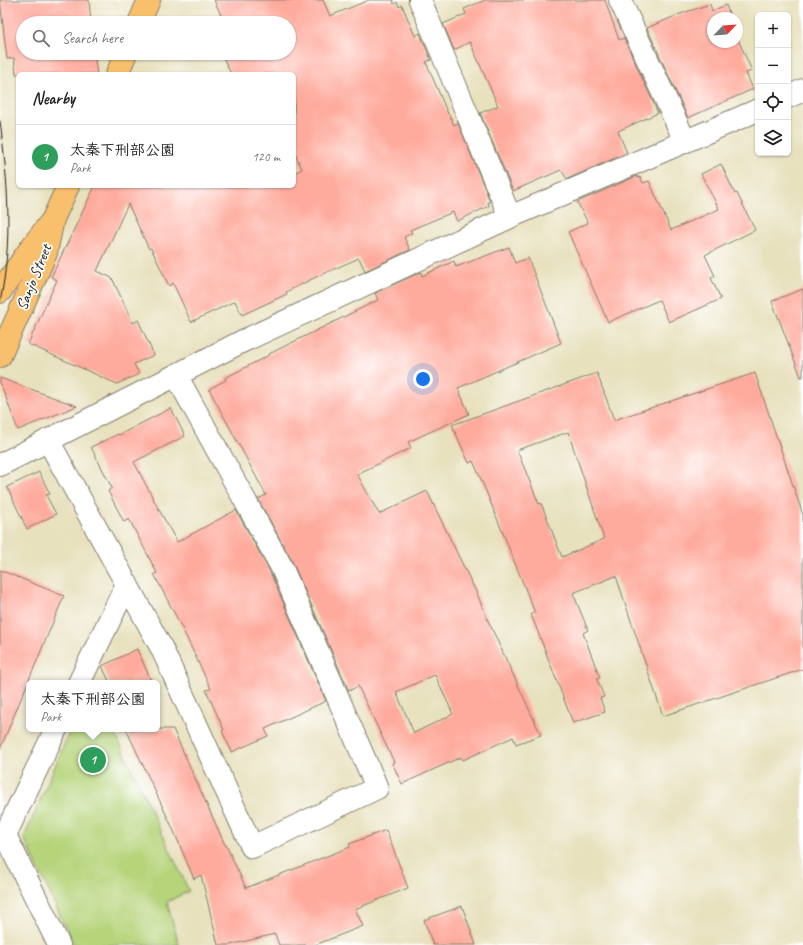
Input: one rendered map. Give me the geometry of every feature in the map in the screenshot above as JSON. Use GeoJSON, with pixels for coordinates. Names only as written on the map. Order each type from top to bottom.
{"type":"FeatureCollection","features":[{"type":"Feature","properties":{"kind":"main road"},"geometry":{"type":"LineString","coordinates":[[142,16],[149,0]]}},
{"type":"Feature","properties":{"kind":"main road"},"geometry":{"type":"LineString","coordinates":[[118,72],[123,60]]}},
{"type":"Feature","properties":{"kind":"main road","name":"Sanjo Street"},"geometry":{"type":"LineString","coordinates":[[0,356],[46,253],[53,219],[67,188]]}},
{"type":"Feature","properties":{"kind":"main road","name":"Sanjo Street"},"geometry":{"type":"LineString","coordinates":[[0,292],[53,219]]}},
{"type":"Feature","properties":{"kind":"street"},"geometry":{"type":"LineString","coordinates":[[420,0],[510,217]]}},
{"type":"Feature","properties":{"kind":"street"},"geometry":{"type":"LineString","coordinates":[[620,0],[685,141]]}},
{"type":"Feature","properties":{"kind":"street"},"geometry":{"type":"LineString","coordinates":[[791,96],[803,90]]}},
{"type":"Feature","properties":{"kind":"street"},"geometry":{"type":"LineString","coordinates":[[0,464],[241,342],[510,217],[755,111]]}},
{"type":"Feature","properties":{"kind":"street"},"geometry":{"type":"LineString","coordinates":[[48,440],[161,647],[252,847],[377,788],[281,566],[176,375]]}},
{"type":"Feature","properties":{"kind":"street"},"geometry":{"type":"LineString","coordinates":[[80,680],[127,584]]}},
{"type":"Feature","properties":{"kind":"street"},"geometry":{"type":"LineString","coordinates":[[55,732],[5,835],[59,945]]}},
{"type":"Feature","properties":{"kind":"green space"},"geometry":{"type":"Polygon","coordinates":[[[70,732],[114,732],[189,891],[167,902],[179,945],[74,945],[24,838],[70,732]]]}},
{"type":"Feature","properties":{"kind":"building"},"geometry":{"type":"Polygon","coordinates":[[[0,0],[89,0],[90,16],[16,16],[16,60],[95,60],[97,72],[16,72],[16,74],[14,58],[7,59],[0,0]]]}},
{"type":"Feature","properties":{"kind":"building"},"geometry":{"type":"Polygon","coordinates":[[[214,0],[323,0],[330,16],[369,0],[393,0],[394,4],[397,2],[399,7],[402,5],[415,36],[420,33],[431,60],[426,62],[448,114],[454,125],[458,123],[490,201],[488,202],[489,206],[457,221],[453,212],[410,230],[412,233],[404,237],[410,250],[365,271],[359,258],[316,277],[286,292],[287,294],[242,315],[235,301],[191,322],[173,283],[169,286],[151,248],[149,249],[128,204],[97,271],[112,278],[133,323],[138,320],[154,355],[134,364],[139,374],[117,384],[28,344],[57,280],[51,277],[94,188],[296,188],[296,172],[302,169],[296,156],[296,72],[230,72],[224,60],[296,60],[296,16],[219,16],[221,15],[214,0]]]}},
{"type":"Feature","properties":{"kind":"building"},"geometry":{"type":"Polygon","coordinates":[[[485,0],[605,0],[619,40],[624,38],[658,113],[618,131],[627,153],[567,179],[561,170],[513,191],[480,113],[498,106],[470,42],[454,50],[443,24],[466,14],[464,9],[485,0]]]}},
{"type":"Feature","properties":{"kind":"building"},"geometry":{"type":"Polygon","coordinates":[[[710,4],[712,11],[726,5],[729,12],[707,12],[707,48],[742,48],[752,71],[746,73],[753,89],[688,118],[647,28],[680,14],[710,4]]]}},
{"type":"Feature","properties":{"kind":"building"},"geometry":{"type":"Polygon","coordinates":[[[721,164],[735,194],[737,193],[755,230],[705,255],[715,276],[711,278],[721,299],[669,322],[659,300],[608,322],[568,232],[588,223],[577,202],[637,176],[638,178],[640,177],[643,183],[649,181],[671,230],[719,209],[701,174],[721,164]]]}},
{"type":"Feature","properties":{"kind":"building"},"geometry":{"type":"Polygon","coordinates":[[[509,247],[515,263],[528,258],[561,343],[458,388],[469,414],[408,442],[411,448],[357,474],[379,514],[427,491],[478,596],[541,735],[516,744],[513,737],[463,760],[461,757],[402,784],[392,763],[394,762],[358,686],[349,691],[292,561],[258,499],[266,495],[209,389],[226,380],[225,378],[269,354],[378,300],[375,293],[421,272],[422,276],[454,261],[456,267],[509,247]],[[435,675],[396,692],[414,733],[453,714],[435,675]]]}},
{"type":"Feature","properties":{"kind":"building"},"geometry":{"type":"Polygon","coordinates":[[[803,289],[803,377],[801,377],[772,301],[803,289]]]}},
{"type":"Feature","properties":{"kind":"building"},"geometry":{"type":"Polygon","coordinates":[[[597,373],[614,420],[755,373],[803,515],[803,669],[663,716],[616,576],[573,593],[588,630],[583,633],[600,678],[597,679],[604,697],[600,698],[605,712],[573,723],[531,614],[535,613],[486,491],[473,461],[469,463],[452,425],[597,373]],[[568,432],[517,450],[539,504],[541,503],[562,557],[604,539],[568,432]]]}},
{"type":"Feature","properties":{"kind":"building"},"geometry":{"type":"Polygon","coordinates":[[[0,378],[77,406],[18,430],[0,382],[0,378]]]}},
{"type":"Feature","properties":{"kind":"building"},"geometry":{"type":"Polygon","coordinates":[[[171,408],[185,436],[134,462],[157,506],[177,542],[236,510],[270,572],[326,701],[265,729],[268,736],[232,752],[206,690],[211,689],[154,574],[157,573],[129,519],[124,522],[108,491],[112,488],[91,447],[118,434],[119,435],[171,408]]]}},
{"type":"Feature","properties":{"kind":"building"},"geometry":{"type":"Polygon","coordinates":[[[39,472],[50,494],[46,495],[56,514],[27,529],[7,487],[39,472]]]}},
{"type":"Feature","properties":{"kind":"building"},"geometry":{"type":"Polygon","coordinates":[[[0,570],[64,596],[29,680],[26,680],[26,687],[0,749],[0,570]]]}},
{"type":"Feature","properties":{"kind":"building"},"geometry":{"type":"Polygon","coordinates":[[[137,649],[151,680],[109,680],[102,666],[137,649]]]}},
{"type":"Feature","properties":{"kind":"building"},"geometry":{"type":"Polygon","coordinates":[[[160,729],[173,729],[246,888],[350,847],[349,844],[386,830],[408,888],[355,909],[363,926],[315,945],[279,945],[275,934],[230,945],[218,945],[201,875],[194,879],[173,829],[127,732],[160,732],[160,729]]]}},
{"type":"Feature","properties":{"kind":"building"},"geometry":{"type":"Polygon","coordinates":[[[462,906],[476,945],[433,945],[424,920],[462,906]]]}},
{"type":"Feature","properties":{"kind":"tram line"},"geometry":{"type":"LineString","coordinates":[[0,121],[8,212],[7,257],[0,302]]}},
{"type":"Feature","properties":{"kind":"place","name":"太秦下刑部公園"},"geometry":{"type":"Point","coordinates":[93,760]}}]}
